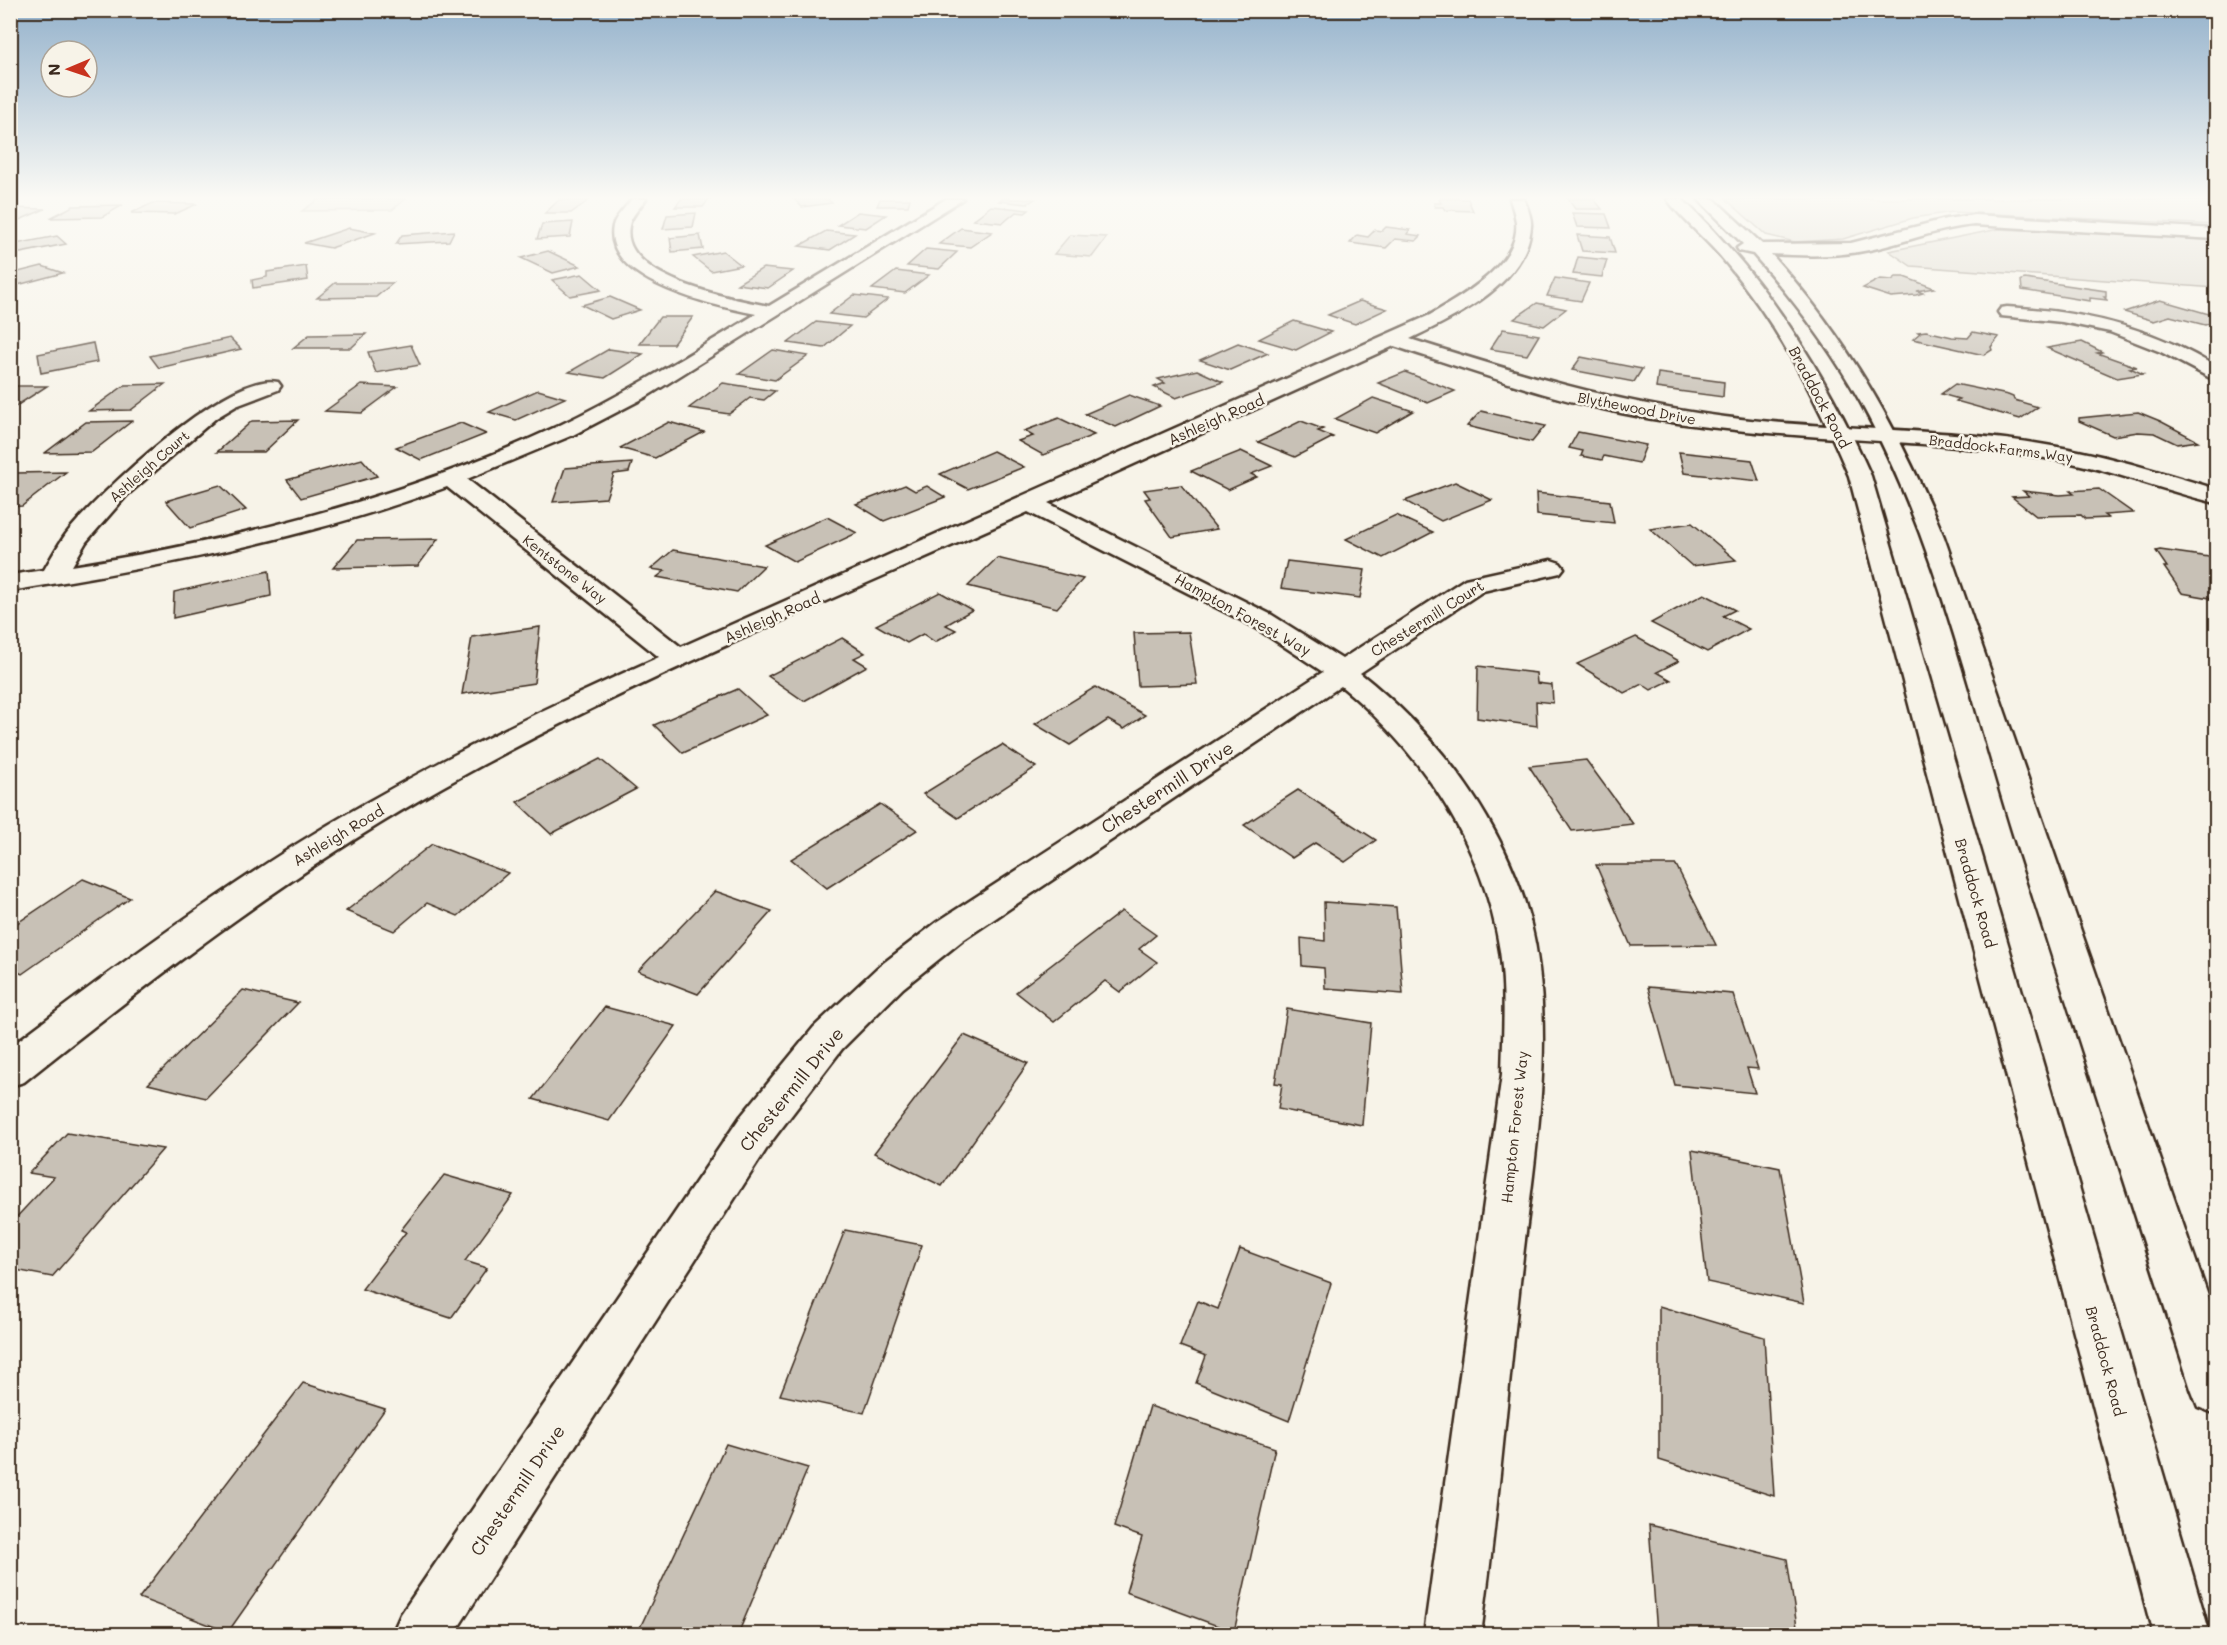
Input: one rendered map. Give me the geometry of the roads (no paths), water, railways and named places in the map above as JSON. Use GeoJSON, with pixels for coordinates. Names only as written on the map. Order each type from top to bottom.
{"type":"FeatureCollection","features":[{"type":"Feature","properties":{"kind":"street"},"geometry":{"type":"LineString","coordinates":[[653,276],[695,294],[772,312]]}},
{"type":"Feature","properties":{"kind":"street"},"geometry":{"type":"LineString","coordinates":[[10,583],[204,549],[294,527],[452,479],[533,447],[590,420],[831,276]]}},
{"type":"Feature","properties":{"kind":"street","name":"Ashleigh Road"},"geometry":{"type":"LineString","coordinates":[[10,1070],[155,958],[260,884],[352,825],[480,753],[678,658],[1394,340],[1461,306],[1499,276]]}},
{"type":"Feature","properties":{"kind":"street","name":"Braddock Road"},"geometry":{"type":"LineString","coordinates":[[1745,276],[1767,303],[1796,348],[1842,433],[1866,499],[2182,1635]]}},
{"type":"Feature","properties":{"kind":"street"},"geometry":{"type":"LineString","coordinates":[[1782,276],[1805,303],[1848,365],[1888,436],[1914,495],[1960,620],[2217,1389]]}},
{"type":"Feature","properties":{"kind":"street"},"geometry":{"type":"LineString","coordinates":[[2007,312],[2060,315],[2112,328],[2158,344],[2217,375]]}},
{"type":"Feature","properties":{"kind":"street","name":"Blythewood Drive"},"geometry":{"type":"LineString","coordinates":[[1394,340],[1542,387],[1621,407],[1727,424],[1888,436]]}},
{"type":"Feature","properties":{"kind":"street","name":"Ashleigh Court"},"geometry":{"type":"LineString","coordinates":[[53,577],[75,539],[119,490],[209,414],[229,402],[271,386]]}},
{"type":"Feature","properties":{"kind":"street","name":"Braddock Farms Way"},"geometry":{"type":"LineString","coordinates":[[1888,436],[1987,444],[2056,453],[2114,465],[2217,496]]}},
{"type":"Feature","properties":{"kind":"street","name":"Kentstone Way"},"geometry":{"type":"LineString","coordinates":[[452,479],[678,658]]}},
{"type":"Feature","properties":{"kind":"street","name":"Hampton Forest Way"},"geometry":{"type":"LineString","coordinates":[[1029,503],[1288,635],[1342,672],[1390,712],[1417,741],[1457,795],[1481,837],[1500,883],[1515,933],[1523,987],[1522,1074],[1453,1635]]}},
{"type":"Feature","properties":{"kind":"street","name":"Chestermill Court"},"geometry":{"type":"LineString","coordinates":[[1342,672],[1484,580],[1551,568]]}},
{"type":"Feature","properties":{"kind":"street","name":"Chestermill Drive"},"geometry":{"type":"LineString","coordinates":[[421,1635],[756,1129],[828,1038],[890,978],[950,932],[1342,672]]}}]}
